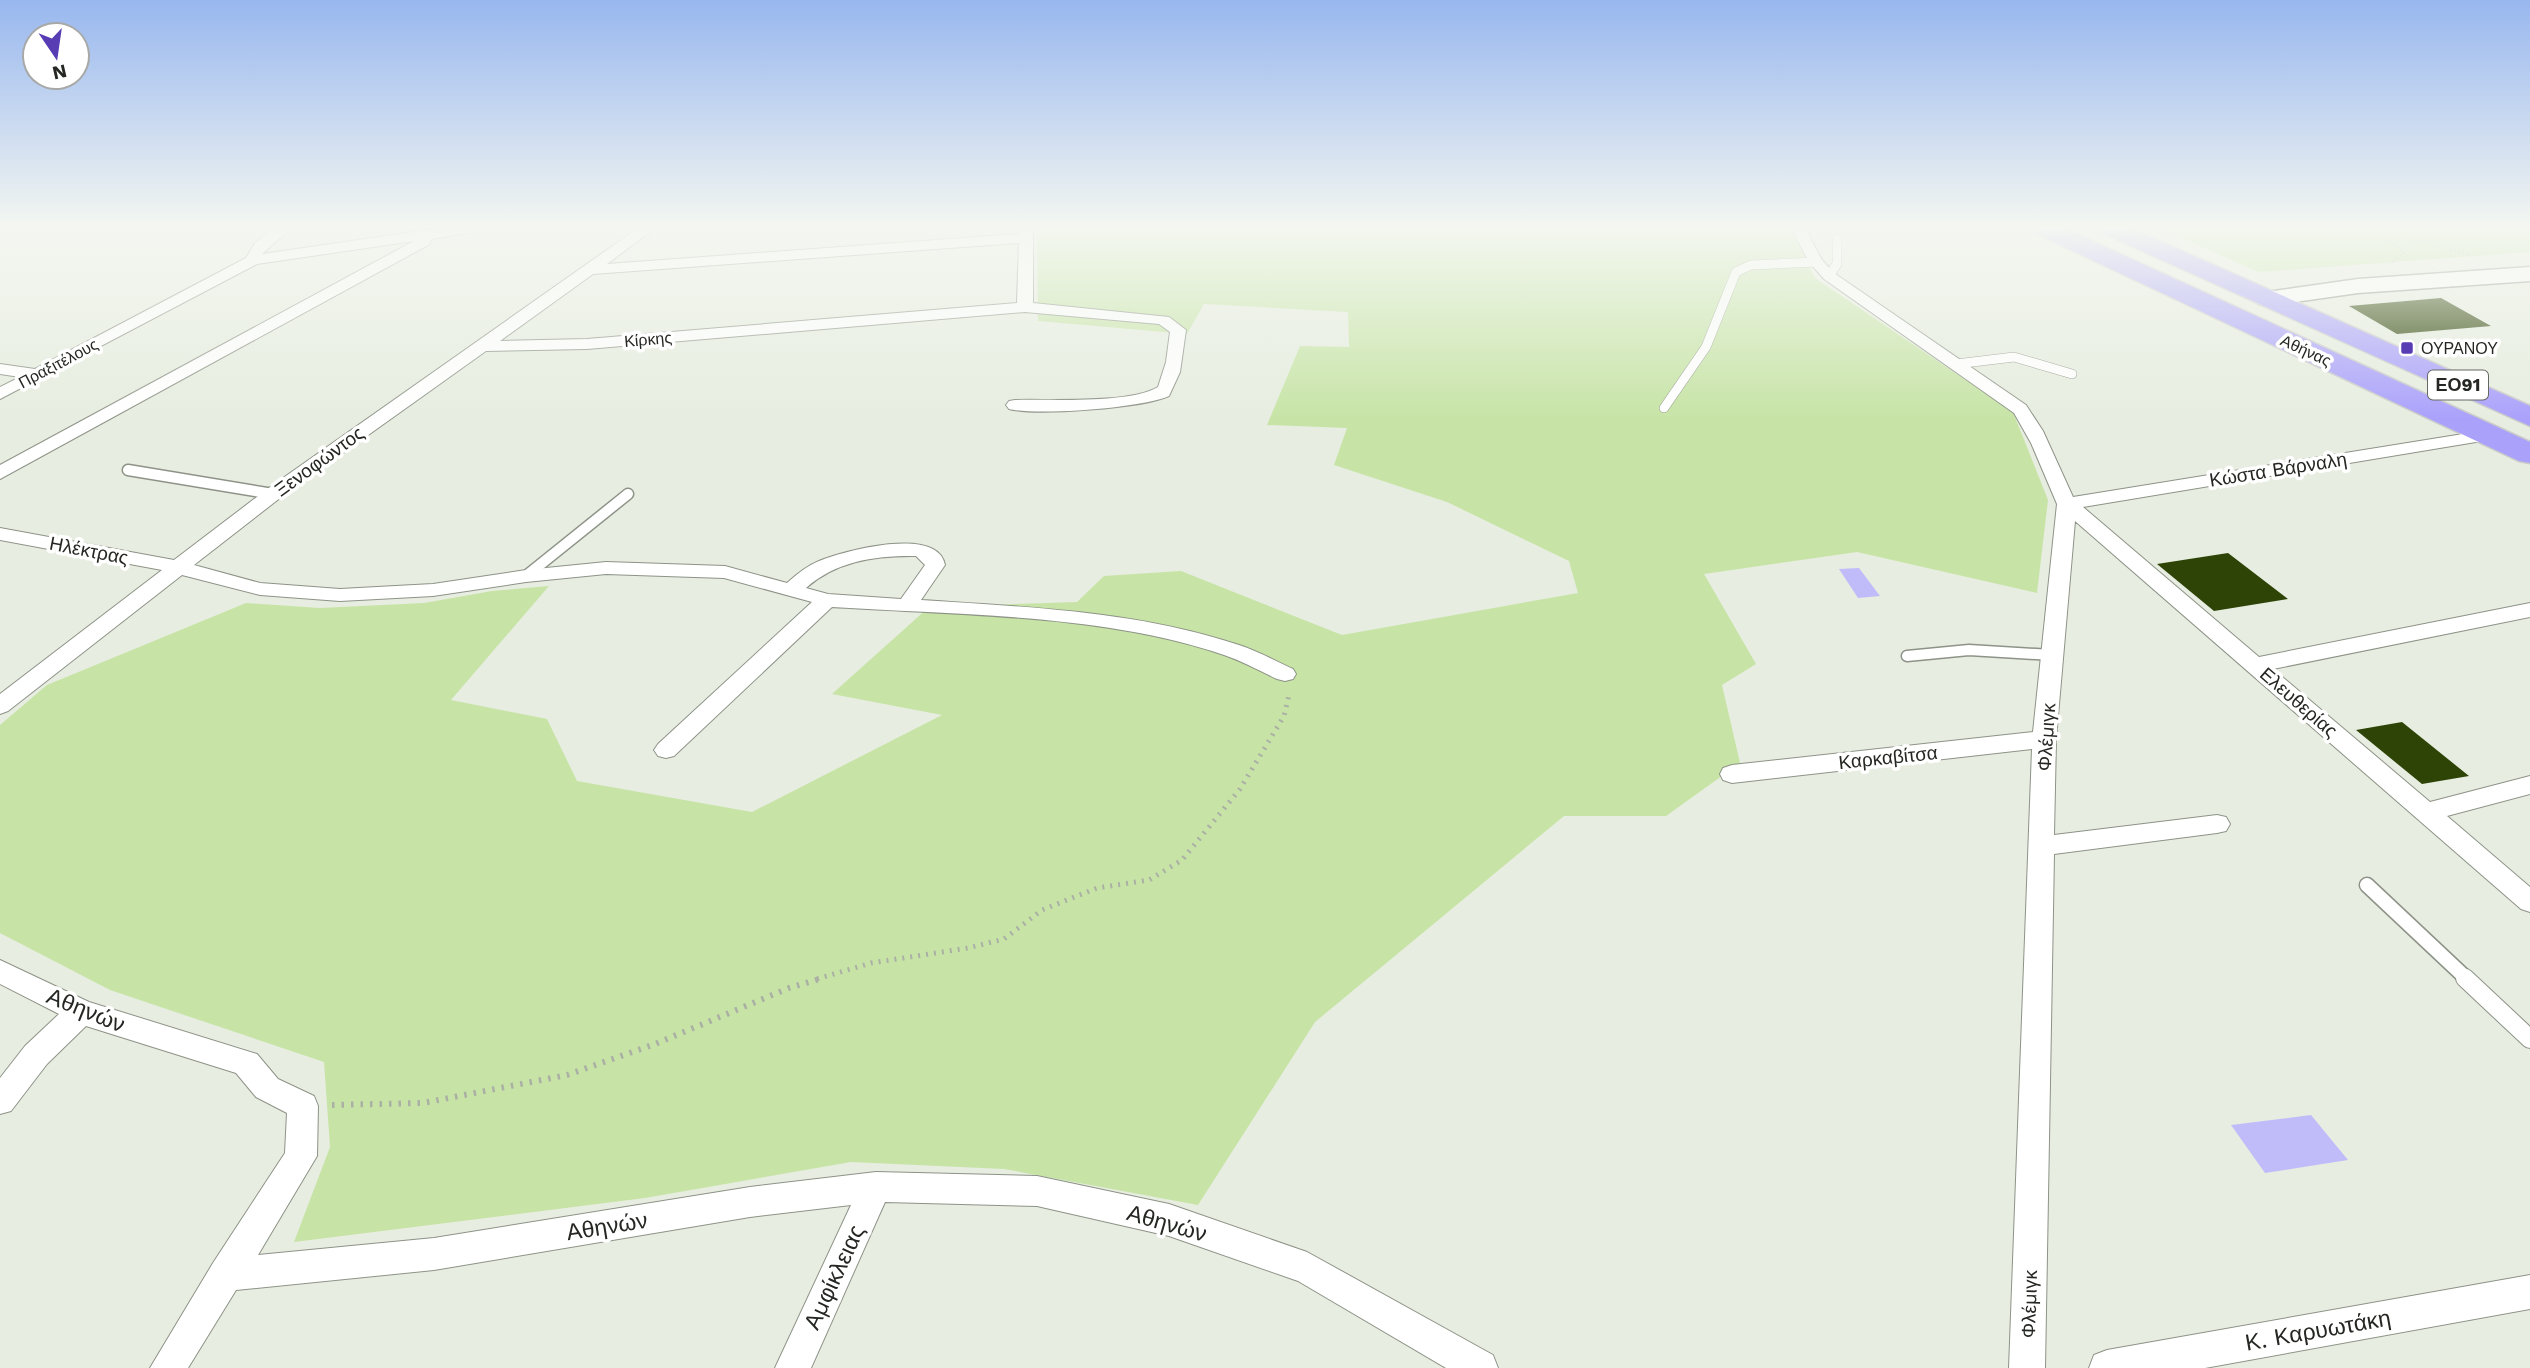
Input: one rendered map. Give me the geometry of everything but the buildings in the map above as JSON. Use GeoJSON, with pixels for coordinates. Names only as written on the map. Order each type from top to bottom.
{"type":"FeatureCollection","features":[{"type":"Feature","properties":{"kind":"highway","name":"Αθήνας"},"geometry":{"type":"LineString","coordinates":[[2180,292],[2530,454]]}},
{"type":"Feature","properties":{"kind":"highway","name":"Αθήνας"},"geometry":{"type":"LineString","coordinates":[[2251,292],[2530,417]]}},
{"type":"Feature","properties":{"kind":"street","name":"Πραξιτέλους"},"geometry":{"type":"LineString","coordinates":[[0,394],[193,292]]}},
{"type":"Feature","properties":{"kind":"street"},"geometry":{"type":"LineString","coordinates":[[0,473],[331,292]]}},
{"type":"Feature","properties":{"kind":"street","name":"Ξενοφώντος"},"geometry":{"type":"LineString","coordinates":[[0,706],[273,494],[557,292]]}},
{"type":"Feature","properties":{"kind":"street"},"geometry":{"type":"LineString","coordinates":[[1014,405],[1135,400],[1159,395],[1166,390],[1179,337],[1173,324],[1163,320],[1025,307],[1025,292]]}},
{"type":"Feature","properties":{"kind":"street"},"geometry":{"type":"LineString","coordinates":[[1852,292],[2020,409],[2038,437],[2051,473],[2067,504]]}},
{"type":"Feature","properties":{"kind":"street"},"geometry":{"type":"LineString","coordinates":[[2267,299],[2317,292]]}},
{"type":"Feature","properties":{"kind":"street","name":"Κίρκης"},"geometry":{"type":"LineString","coordinates":[[479,346],[587,344],[1025,307]]}},
{"type":"Feature","properties":{"kind":"street"},"geometry":{"type":"LineString","coordinates":[[0,369],[37,374]]}},
{"type":"Feature","properties":{"kind":"street","name":"Κώστα Βάρναλη"},"geometry":{"type":"LineString","coordinates":[[2067,504],[2488,435]]}},
{"type":"Feature","properties":{"kind":"street","name":"Φλέμιγκ"},"geometry":{"type":"LineString","coordinates":[[2027,1368],[2044,739],[2067,504]]}},
{"type":"Feature","properties":{"kind":"street","name":"Ελευθερίας"},"geometry":{"type":"LineString","coordinates":[[2067,504],[2530,902]]}},
{"type":"Feature","properties":{"kind":"street","name":"Ηλέκτρας"},"geometry":{"type":"LineString","coordinates":[[0,534],[177,567],[260,589],[340,595],[433,590],[526,576],[606,568],[725,572],[827,600],[1075,617],[1157,631],[1233,650],[1285,674]]}},
{"type":"Feature","properties":{"kind":"street"},"geometry":{"type":"LineString","coordinates":[[791,590],[816,570],[834,562],[878,552],[922,551],[931,557],[935,565],[906,606]]}},
{"type":"Feature","properties":{"kind":"street"},"geometry":{"type":"LineString","coordinates":[[666,750],[827,600]]}},
{"type":"Feature","properties":{"kind":"street"},"geometry":{"type":"LineString","coordinates":[[2256,666],[2530,610]]}},
{"type":"Feature","properties":{"kind":"street","name":"Καρκαβίτσα"},"geometry":{"type":"LineString","coordinates":[[1732,774],[2044,739]]}},
{"type":"Feature","properties":{"kind":"street"},"geometry":{"type":"LineString","coordinates":[[2427,812],[2530,785]]}},
{"type":"Feature","properties":{"kind":"street"},"geometry":{"type":"LineString","coordinates":[[2041,846],[2217,824]]}},
{"type":"Feature","properties":{"kind":"street","name":"Αθηνών"},"geometry":{"type":"LineString","coordinates":[[0,971],[81,1013],[246,1063],[267,1088],[303,1106]]}},
{"type":"Feature","properties":{"kind":"street"},"geometry":{"type":"LineString","coordinates":[[0,1101],[36,1055],[81,1013]]}},
{"type":"Feature","properties":{"kind":"street"},"geometry":{"type":"LineString","coordinates":[[168,1368],[301,1156],[303,1106]]}},
{"type":"Feature","properties":{"kind":"street","name":"Αθηνών"},"geometry":{"type":"LineString","coordinates":[[225,1275],[434,1254],[750,1202],[876,1187],[1037,1191],[1169,1220],[1307,1268],[1480,1368]]}},
{"type":"Feature","properties":{"kind":"street","name":"Αμφίκλειας"},"geometry":{"type":"LineString","coordinates":[[793,1368],[876,1187]]}},
{"type":"Feature","properties":{"kind":"street","name":"Κ. Καρυωτάκη"},"geometry":{"type":"LineString","coordinates":[[2107,1368],[2530,1292]]}},
{"type":"Feature","properties":{"kind":"lane"},"geometry":{"type":"LineString","coordinates":[[1664,408],[1706,346],[1728,292]]}},
{"type":"Feature","properties":{"kind":"lane"},"geometry":{"type":"LineString","coordinates":[[1956,364],[2014,357],[2073,374]]}},
{"type":"Feature","properties":{"kind":"lane"},"geometry":{"type":"LineString","coordinates":[[128,470],[273,494]]}},
{"type":"Feature","properties":{"kind":"lane"},"geometry":{"type":"LineString","coordinates":[[526,576],[628,494]]}},
{"type":"Feature","properties":{"kind":"lane"},"geometry":{"type":"LineString","coordinates":[[1907,656],[1969,650],[2052,655]]}},
{"type":"Feature","properties":{"kind":"lane"},"geometry":{"type":"LineString","coordinates":[[2367,885],[2530,1039]]}},
{"type":"Feature","properties":{"kind":"path"},"geometry":{"type":"LineString","coordinates":[[303,1106],[423,1103],[567,1075],[655,1044],[789,988],[871,962],[968,948],[1004,939],[1042,910],[1097,888],[1149,880],[1182,860],[1240,789],[1284,716],[1290,690],[1285,674]]}},
{"type":"Feature","properties":{"kind":"green space"},"geometry":{"type":"Polygon","coordinates":[[[1038,292],[1835,292],[2013,412],[2048,500],[2037,593],[1857,552],[1704,574],[1756,664],[1722,685],[1740,763],[1666,816],[1564,816],[1315,1022],[1198,1205],[1004,1169],[851,1162],[645,1198],[294,1242],[330,1147],[324,1062],[110,990],[0,933],[0,725],[47,685],[246,603],[320,608],[424,603],[492,591],[549,586],[451,700],[547,719],[577,781],[752,812],[942,715],[832,694],[929,607],[1077,602],[1104,576],[1181,571],[1342,635],[1578,593],[1569,561],[1447,502],[1334,465],[1347,428],[1267,425],[1300,346],[1349,347],[1348,312],[1204,304],[1187,334],[1038,321],[1038,292]]]}},
{"type":"Feature","properties":{"kind":"shaded area"},"geometry":{"type":"Polygon","coordinates":[[[1859,568],[1880,596],[1858,598],[1839,569],[1859,568]]]}},
{"type":"Feature","properties":{"kind":"shaded area"},"geometry":{"type":"Polygon","coordinates":[[[2311,1115],[2348,1160],[2265,1173],[2231,1125],[2311,1115]]]}},
{"type":"Feature","properties":{"kind":"place","name":"ΟΥΡΑΝΟΥ"},"geometry":{"type":"Point","coordinates":[2407,348]}}]}
